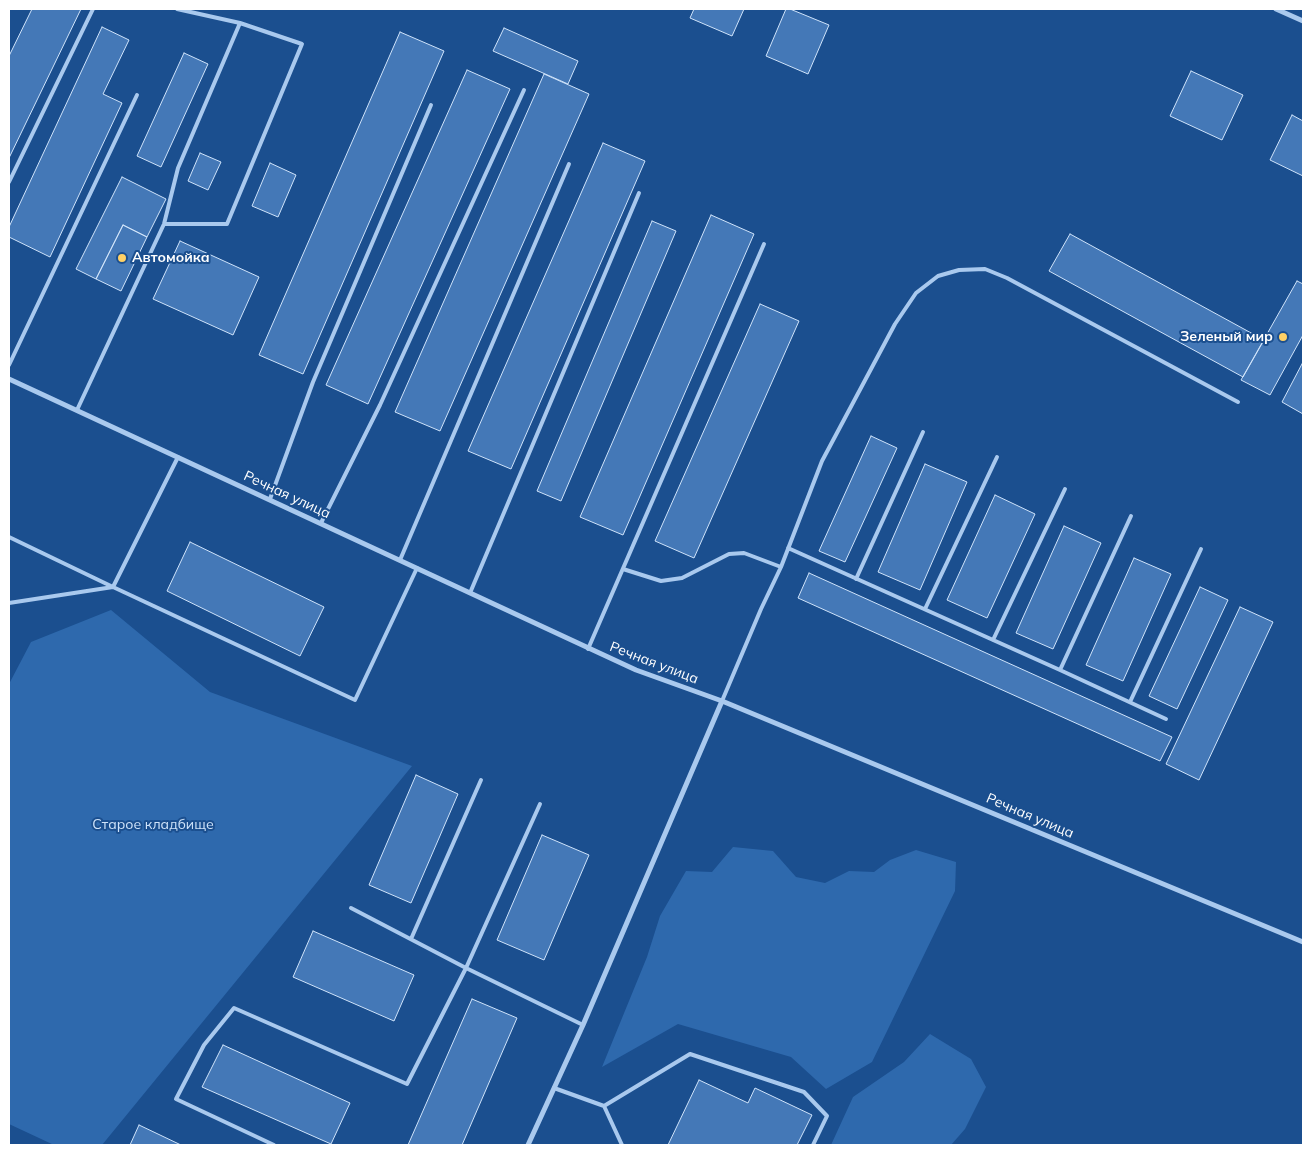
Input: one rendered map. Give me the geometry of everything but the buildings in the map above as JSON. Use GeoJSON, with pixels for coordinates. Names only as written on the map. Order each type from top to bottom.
{"type":"FeatureCollection","features":[{"type":"Feature","properties":{"kind":"street"},"geometry":{"type":"LineString","coordinates":[[1276,9],[1303,21]]}},
{"type":"Feature","properties":{"kind":"street","name":"Речная улица"},"geometry":{"type":"LineString","coordinates":[[9,379],[636,670],[722,701],[1303,942]]}},
{"type":"Feature","properties":{"kind":"street"},"geometry":{"type":"LineString","coordinates":[[528,1145],[583,1025],[722,701]]}},
{"type":"Feature","properties":{"kind":"lane"},"geometry":{"type":"LineString","coordinates":[[9,182],[93,9]]}},
{"type":"Feature","properties":{"kind":"lane"},"geometry":{"type":"LineString","coordinates":[[164,224],[227,224],[302,44],[240,22],[177,9]]}},
{"type":"Feature","properties":{"kind":"lane"},"geometry":{"type":"LineString","coordinates":[[77,410],[164,224],[178,168],[240,22]]}},
{"type":"Feature","properties":{"kind":"lane"},"geometry":{"type":"LineString","coordinates":[[321,523],[380,405],[524,90]]}},
{"type":"Feature","properties":{"kind":"lane"},"geometry":{"type":"LineString","coordinates":[[9,365],[137,95]]}},
{"type":"Feature","properties":{"kind":"lane"},"geometry":{"type":"LineString","coordinates":[[270,499],[313,382],[431,105]]}},
{"type":"Feature","properties":{"kind":"lane"},"geometry":{"type":"LineString","coordinates":[[400,560],[569,164]]}},
{"type":"Feature","properties":{"kind":"lane"},"geometry":{"type":"LineString","coordinates":[[470,593],[639,193]]}},
{"type":"Feature","properties":{"kind":"lane"},"geometry":{"type":"LineString","coordinates":[[588,649],[764,244]]}},
{"type":"Feature","properties":{"kind":"lane"},"geometry":{"type":"LineString","coordinates":[[722,701],[781,567],[822,461],[895,324],[916,293],[938,276],[959,270],[985,269],[1007,278],[1238,402]]}},
{"type":"Feature","properties":{"kind":"lane"},"geometry":{"type":"LineString","coordinates":[[856,580],[923,432]]}},
{"type":"Feature","properties":{"kind":"lane"},"geometry":{"type":"LineString","coordinates":[[114,587],[178,457]]}},
{"type":"Feature","properties":{"kind":"lane"},"geometry":{"type":"LineString","coordinates":[[925,609],[996,458]]}},
{"type":"Feature","properties":{"kind":"lane"},"geometry":{"type":"LineString","coordinates":[[993,640],[1065,489]]}},
{"type":"Feature","properties":{"kind":"lane"},"geometry":{"type":"LineString","coordinates":[[1060,670],[1131,516]]}},
{"type":"Feature","properties":{"kind":"lane"},"geometry":{"type":"LineString","coordinates":[[9,538],[355,700],[417,568]]}},
{"type":"Feature","properties":{"kind":"lane"},"geometry":{"type":"LineString","coordinates":[[788,548],[1166,719]]}},
{"type":"Feature","properties":{"kind":"lane"},"geometry":{"type":"LineString","coordinates":[[1130,702],[1201,548]]}},
{"type":"Feature","properties":{"kind":"lane"},"geometry":{"type":"LineString","coordinates":[[623,569],[661,582],[682,578],[729,554],[744,553],[781,567]]}},
{"type":"Feature","properties":{"kind":"lane"},"geometry":{"type":"LineString","coordinates":[[9,603],[114,587]]}},
{"type":"Feature","properties":{"kind":"lane"},"geometry":{"type":"LineString","coordinates":[[411,939],[481,780]]}},
{"type":"Feature","properties":{"kind":"lane"},"geometry":{"type":"LineString","coordinates":[[274,1145],[176,1099],[204,1045],[234,1008],[407,1084],[466,968],[540,804]]}},
{"type":"Feature","properties":{"kind":"lane"},"geometry":{"type":"LineString","coordinates":[[351,908],[466,968],[583,1025]]}},
{"type":"Feature","properties":{"kind":"lane"},"geometry":{"type":"LineString","coordinates":[[604,1106],[690,1054],[804,1092],[827,1116],[813,1145]]}},
{"type":"Feature","properties":{"kind":"lane"},"geometry":{"type":"LineString","coordinates":[[554,1088],[604,1106],[622,1145]]}},
{"type":"Feature","properties":{"kind":"green space","name":"Старое кладбище"},"geometry":{"type":"Polygon","coordinates":[[[111,610],[210,692],[412,766],[102,1145],[54,1145],[9,1124],[9,684],[31,642],[111,610]]]}},
{"type":"Feature","properties":{"kind":"green space"},"geometry":{"type":"Polygon","coordinates":[[[733,847],[773,851],[796,877],[825,883],[849,871],[874,872],[890,860],[916,850],[956,862],[955,891],[872,1062],[826,1089],[791,1057],[678,1024],[602,1067],[647,957],[660,916],[686,871],[712,872],[733,847]]]}},
{"type":"Feature","properties":{"kind":"green space"},"geometry":{"type":"Polygon","coordinates":[[[930,1034],[971,1059],[986,1087],[965,1129],[951,1145],[831,1145],[853,1097],[904,1062],[930,1034]]]}},
{"type":"Feature","properties":{"kind":"place","name":"Автомойка"},"geometry":{"type":"Point","coordinates":[122,258]}},
{"type":"Feature","properties":{"kind":"place","name":"Зеленый мир"},"geometry":{"type":"Point","coordinates":[1283,337]}}]}
